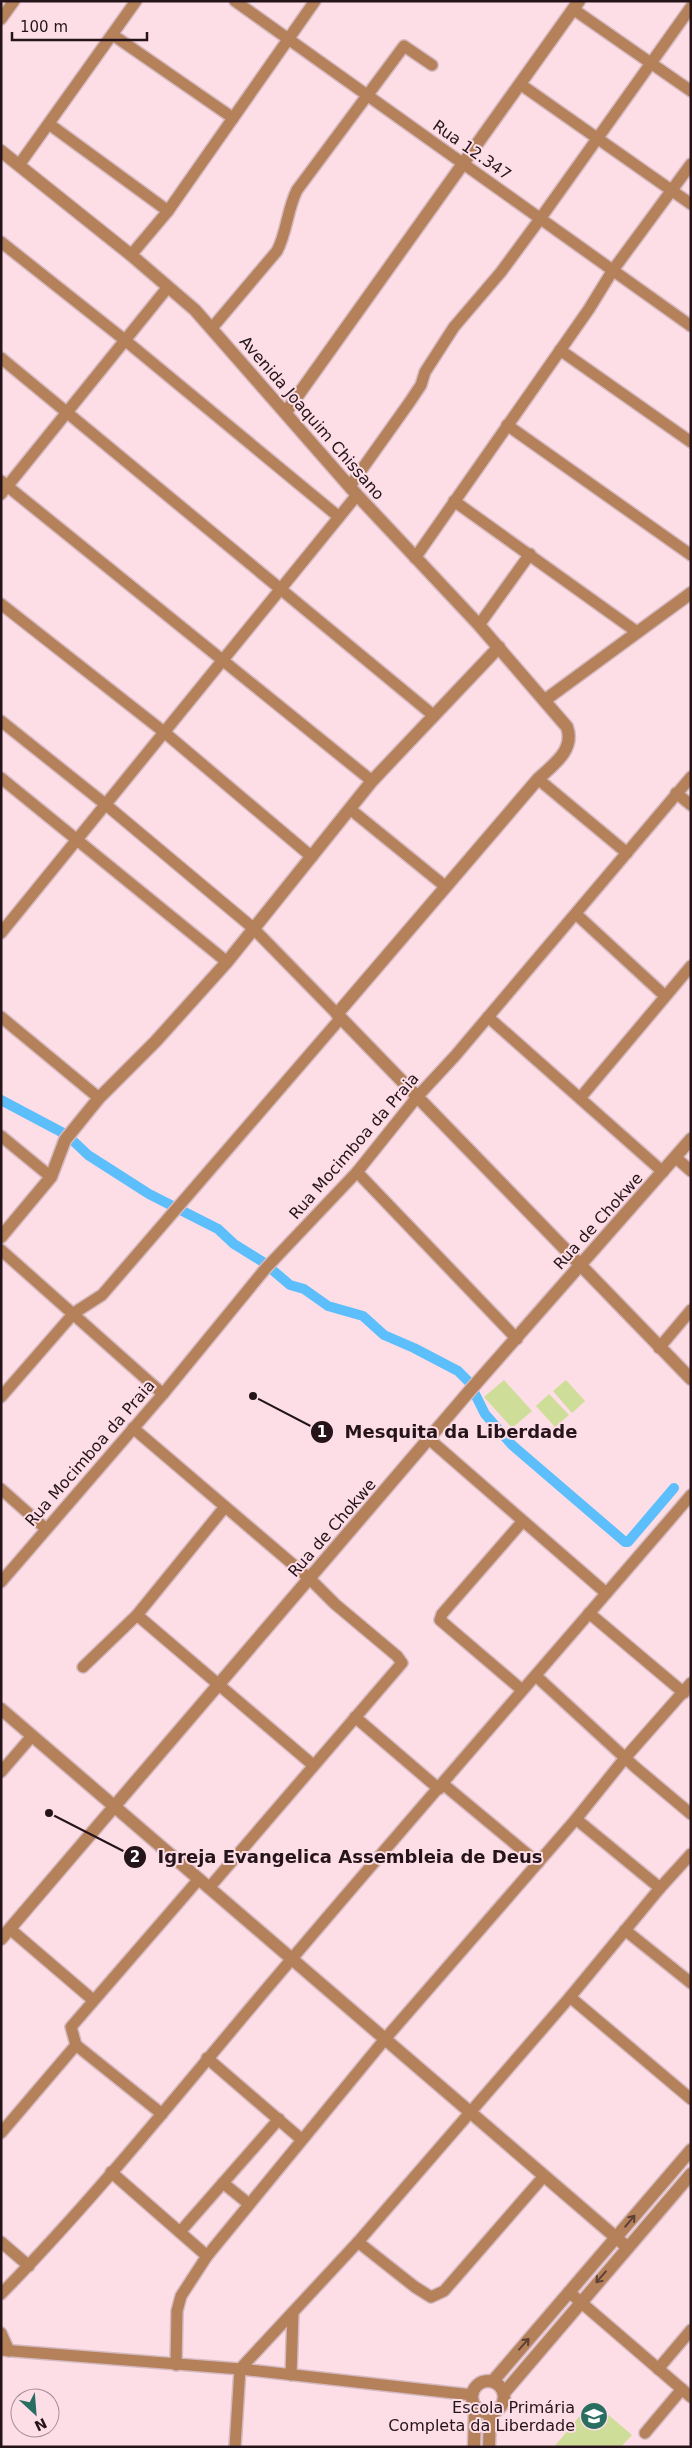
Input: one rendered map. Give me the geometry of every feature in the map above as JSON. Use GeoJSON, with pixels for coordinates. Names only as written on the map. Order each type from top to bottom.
{"type":"FeatureCollection","features":[{"type":"Feature","properties":{"kind":"street"},"geometry":{"type":"LineString","coordinates":[[1,19],[14,1]]}},
{"type":"Feature","properties":{"kind":"street"},"geometry":{"type":"LineString","coordinates":[[19,165],[136,1]]}},
{"type":"Feature","properties":{"kind":"street","name":"Rua 12.347"},"geometry":{"type":"LineString","coordinates":[[235,1],[368,98],[462,162],[691,326]]}},
{"type":"Feature","properties":{"kind":"street"},"geometry":{"type":"LineString","coordinates":[[131,255],[168,211],[315,1]]}},
{"type":"Feature","properties":{"kind":"street"},"geometry":{"type":"LineString","coordinates":[[286,412],[462,162],[576,5],[651,64],[691,91]]}},
{"type":"Feature","properties":{"kind":"street"},"geometry":{"type":"LineString","coordinates":[[1,933],[222,660],[282,590],[339,517],[421,385],[425,372],[454,327],[501,272],[691,7]]}},
{"type":"Feature","properties":{"kind":"street"},"geometry":{"type":"LineString","coordinates":[[113,35],[233,118]]}},
{"type":"Feature","properties":{"kind":"street"},"geometry":{"type":"LineString","coordinates":[[212,328],[277,251],[282,240],[291,201],[297,190],[368,98],[404,46],[432,65]]}},
{"type":"Feature","properties":{"kind":"street"},"geometry":{"type":"LineString","coordinates":[[520,84],[596,140],[691,204]]}},
{"type":"Feature","properties":{"kind":"street"},"geometry":{"type":"LineString","coordinates":[[49,124],[168,211]]}},
{"type":"Feature","properties":{"kind":"street","name":"Avenida Joaquim Chissano"},"geometry":{"type":"LineString","coordinates":[[1,151],[131,255],[212,328],[354,491],[479,625],[545,700],[567,727],[569,734],[568,747],[538,779]]}},
{"type":"Feature","properties":{"kind":"street"},"geometry":{"type":"LineString","coordinates":[[415,558],[560,350],[613,270],[691,164]]}},
{"type":"Feature","properties":{"kind":"street"},"geometry":{"type":"LineString","coordinates":[[1,242],[126,340],[339,517]]}},
{"type":"Feature","properties":{"kind":"street"},"geometry":{"type":"LineString","coordinates":[[168,287],[3,487],[372,781]]}},
{"type":"Feature","properties":{"kind":"street"},"geometry":{"type":"LineString","coordinates":[[560,350],[691,442]]}},
{"type":"Feature","properties":{"kind":"street"},"geometry":{"type":"LineString","coordinates":[[1,358],[433,716]]}},
{"type":"Feature","properties":{"kind":"street"},"geometry":{"type":"LineString","coordinates":[[507,425],[691,555]]}},
{"type":"Feature","properties":{"kind":"street"},"geometry":{"type":"LineString","coordinates":[[454,501],[637,632]]}},
{"type":"Feature","properties":{"kind":"street"},"geometry":{"type":"LineString","coordinates":[[479,625],[530,554]]}},
{"type":"Feature","properties":{"kind":"street"},"geometry":{"type":"LineString","coordinates":[[545,700],[691,593]]}},
{"type":"Feature","properties":{"kind":"street"},"geometry":{"type":"LineString","coordinates":[[1,604],[164,732],[312,857]]}},
{"type":"Feature","properties":{"kind":"street"},"geometry":{"type":"LineString","coordinates":[[1,1237],[51,1177],[69,1135],[99,1098],[156,1041],[227,962],[372,781],[498,647]]}},
{"type":"Feature","properties":{"kind":"street"},"geometry":{"type":"LineString","coordinates":[[1,721],[105,804],[253,928],[691,1379]]}},
{"type":"Feature","properties":{"kind":"street","name":"Rua Mocimboa da Praia"},"geometry":{"type":"LineString","coordinates":[[1,1582],[45,1528],[163,1394],[268,1266],[358,1172],[417,1097],[488,1017],[691,777]]}},
{"type":"Feature","properties":{"kind":"street"},"geometry":{"type":"LineString","coordinates":[[1,778],[227,962]]}},
{"type":"Feature","properties":{"kind":"street"},"geometry":{"type":"LineString","coordinates":[[1,1397],[74,1313],[102,1295],[177,1206],[201,1181],[538,779],[628,852]]}},
{"type":"Feature","properties":{"kind":"street"},"geometry":{"type":"LineString","coordinates":[[676,793],[691,806]]}},
{"type":"Feature","properties":{"kind":"street"},"geometry":{"type":"LineString","coordinates":[[350,809],[446,887]]}},
{"type":"Feature","properties":{"kind":"street"},"geometry":{"type":"LineString","coordinates":[[576,914],[665,996]]}},
{"type":"Feature","properties":{"kind":"street"},"geometry":{"type":"LineString","coordinates":[[581,1098],[691,966]]}},
{"type":"Feature","properties":{"kind":"street"},"geometry":{"type":"LineString","coordinates":[[1,1017],[99,1098]]}},
{"type":"Feature","properties":{"kind":"street"},"geometry":{"type":"LineString","coordinates":[[488,1017],[663,1172]]}},
{"type":"Feature","properties":{"kind":"street"},"geometry":{"type":"LineString","coordinates":[[1,1136],[51,1177]]}},
{"type":"Feature","properties":{"kind":"street","name":"Rua de Chokwe"},"geometry":{"type":"LineString","coordinates":[[1,1939],[466,1395],[691,1139]]}},
{"type":"Feature","properties":{"kind":"street"},"geometry":{"type":"LineString","coordinates":[[675,1158],[691,1170]]}},
{"type":"Feature","properties":{"kind":"street"},"geometry":{"type":"LineString","coordinates":[[358,1172],[517,1339]]}},
{"type":"Feature","properties":{"kind":"street"},"geometry":{"type":"LineString","coordinates":[[1,1250],[163,1394]]}},
{"type":"Feature","properties":{"kind":"street"},"geometry":{"type":"LineString","coordinates":[[659,1348],[691,1310]]}},
{"type":"Feature","properties":{"kind":"street"},"geometry":{"type":"LineString","coordinates":[[133,1428],[224,1508],[310,1579],[335,1604],[397,1656],[402,1663],[209,1888]]}},
{"type":"Feature","properties":{"kind":"street"},"geometry":{"type":"LineString","coordinates":[[429,1439],[522,1522],[606,1593]]}},
{"type":"Feature","properties":{"kind":"street"},"geometry":{"type":"LineString","coordinates":[[1,1489],[45,1528]]}},
{"type":"Feature","properties":{"kind":"street"},"geometry":{"type":"LineString","coordinates":[[1,2294],[162,2114],[291,1959],[691,1495]]}},
{"type":"Feature","properties":{"kind":"street"},"geometry":{"type":"LineString","coordinates":[[83,1667],[137,1615],[224,1508]]}},
{"type":"Feature","properties":{"kind":"street"},"geometry":{"type":"LineString","coordinates":[[522,1522],[442,1614],[440,1620],[522,1690]]}},
{"type":"Feature","properties":{"kind":"street"},"geometry":{"type":"LineString","coordinates":[[176,2365],[178,2311],[181,2296],[207,2256],[301,2139],[576,1819],[625,1758],[687,1688],[589,1613]]}},
{"type":"Feature","properties":{"kind":"street"},"geometry":{"type":"LineString","coordinates":[[137,1615],[313,1765]]}},
{"type":"Feature","properties":{"kind":"street"},"geometry":{"type":"LineString","coordinates":[[536,1676],[625,1758],[689,1808]]}},
{"type":"Feature","properties":{"kind":"street"},"geometry":{"type":"LineString","coordinates":[[1,1709],[627,2247]]}},
{"type":"Feature","properties":{"kind":"street"},"geometry":{"type":"LineString","coordinates":[[355,1717],[538,1863]]}},
{"type":"Feature","properties":{"kind":"street"},"geometry":{"type":"LineString","coordinates":[[1,1772],[32,1736]]}},
{"type":"Feature","properties":{"kind":"street"},"geometry":{"type":"LineString","coordinates":[[576,1819],[660,1888]]}},
{"type":"Feature","properties":{"kind":"street"},"geometry":{"type":"LineString","coordinates":[[235,2447],[240,2369],[358,2242],[691,1854]]}},
{"type":"Feature","properties":{"kind":"street"},"geometry":{"type":"LineString","coordinates":[[162,2114],[76,2045],[72,2027],[93,2000],[199,1878]]}},
{"type":"Feature","properties":{"kind":"street"},"geometry":{"type":"LineString","coordinates":[[10,1929],[93,2000]]}},
{"type":"Feature","properties":{"kind":"street"},"geometry":{"type":"LineString","coordinates":[[625,1930],[691,1983]]}},
{"type":"Feature","properties":{"kind":"street"},"geometry":{"type":"LineString","coordinates":[[570,1997],[691,2099]]}},
{"type":"Feature","properties":{"kind":"street"},"geometry":{"type":"LineString","coordinates":[[1,2133],[76,2045]]}},
{"type":"Feature","properties":{"kind":"street"},"geometry":{"type":"LineString","coordinates":[[207,2058],[301,2139]]}},
{"type":"Feature","properties":{"kind":"street"},"geometry":{"type":"LineString","coordinates":[[180,2232],[279,2119]]}},
{"type":"Feature","properties":{"kind":"street"},"geometry":{"type":"LineString","coordinates":[[493,2381],[691,2150]]}},
{"type":"Feature","properties":{"kind":"street"},"geometry":{"type":"LineString","coordinates":[[111,2172],[207,2256]]}},
{"type":"Feature","properties":{"kind":"street"},"geometry":{"type":"LineString","coordinates":[[504,2393],[580,2301],[691,2174]]}},
{"type":"Feature","properties":{"kind":"street"},"geometry":{"type":"LineString","coordinates":[[358,2242],[415,2287],[432,2297],[444,2290],[544,2176]]}},
{"type":"Feature","properties":{"kind":"street"},"geometry":{"type":"LineString","coordinates":[[223,2183],[249,2204]]}},
{"type":"Feature","properties":{"kind":"street"},"geometry":{"type":"LineString","coordinates":[[1,2242],[28,2266]]}},
{"type":"Feature","properties":{"kind":"street"},"geometry":{"type":"LineString","coordinates":[[569,2292],[686,2393],[645,2433]]}},
{"type":"Feature","properties":{"kind":"street"},"geometry":{"type":"LineString","coordinates":[[291,2375],[293,2312]]}},
{"type":"Feature","properties":{"kind":"street"},"geometry":{"type":"LineString","coordinates":[[658,2369],[691,2330]]}},
{"type":"Feature","properties":{"kind":"street"},"geometry":{"type":"LineString","coordinates":[[1,2333],[5,2350],[240,2369],[474,2401]]}},
{"type":"Feature","properties":{"kind":"street"},"geometry":{"type":"LineString","coordinates":[[474,2401],[479,2410],[490,2413],[503,2404],[504,2393],[502,2388],[493,2381],[482,2382],[477,2385],[474,2401],[474,2447]]}},
{"type":"Feature","properties":{"kind":"street"},"geometry":{"type":"LineString","coordinates":[[489,2447],[490,2413]]}},
{"type":"Feature","properties":{"kind":"green space"},"geometry":{"type":"Polygon","coordinates":[[[504,1380],[532,1411],[512,1428],[484,1397],[504,1380]]]}},
{"type":"Feature","properties":{"kind":"green space"},"geometry":{"type":"Polygon","coordinates":[[[566,1380],[585,1401],[572,1413],[553,1391],[566,1380]]]}},
{"type":"Feature","properties":{"kind":"green space"},"geometry":{"type":"Polygon","coordinates":[[[549,1394],[569,1415],[555,1427],[536,1406],[549,1394]]]}},
{"type":"Feature","properties":{"kind":"green space","name":"Escola Primária Completa da Liberdade"},"geometry":{"type":"Polygon","coordinates":[[[592,2401],[632,2435],[621,2447],[554,2447],[592,2401]]]}},
{"type":"Feature","properties":{"kind":"waterway"},"geometry":{"type":"LineString","coordinates":[[1,1100],[67,1135],[88,1155],[149,1194],[218,1229],[234,1244],[263,1262],[290,1285],[304,1289],[328,1306],[363,1316],[384,1335],[458,1371],[469,1382],[485,1414],[512,1445],[625,1542],[628,1542],[674,1488]]}},
{"type":"Feature","properties":{"kind":"place","name":"Mesquita da Liberdade"},"geometry":{"type":"Point","coordinates":[253,1396]}},
{"type":"Feature","properties":{"kind":"place","name":"Igreja Evangelica Assembleia de Deus"},"geometry":{"type":"Point","coordinates":[49,1813]}},
{"type":"Feature","properties":{"kind":"place","name":"Escola Primária Completa da Liberdade"},"geometry":{"type":"Point","coordinates":[594,2416]}}]}
